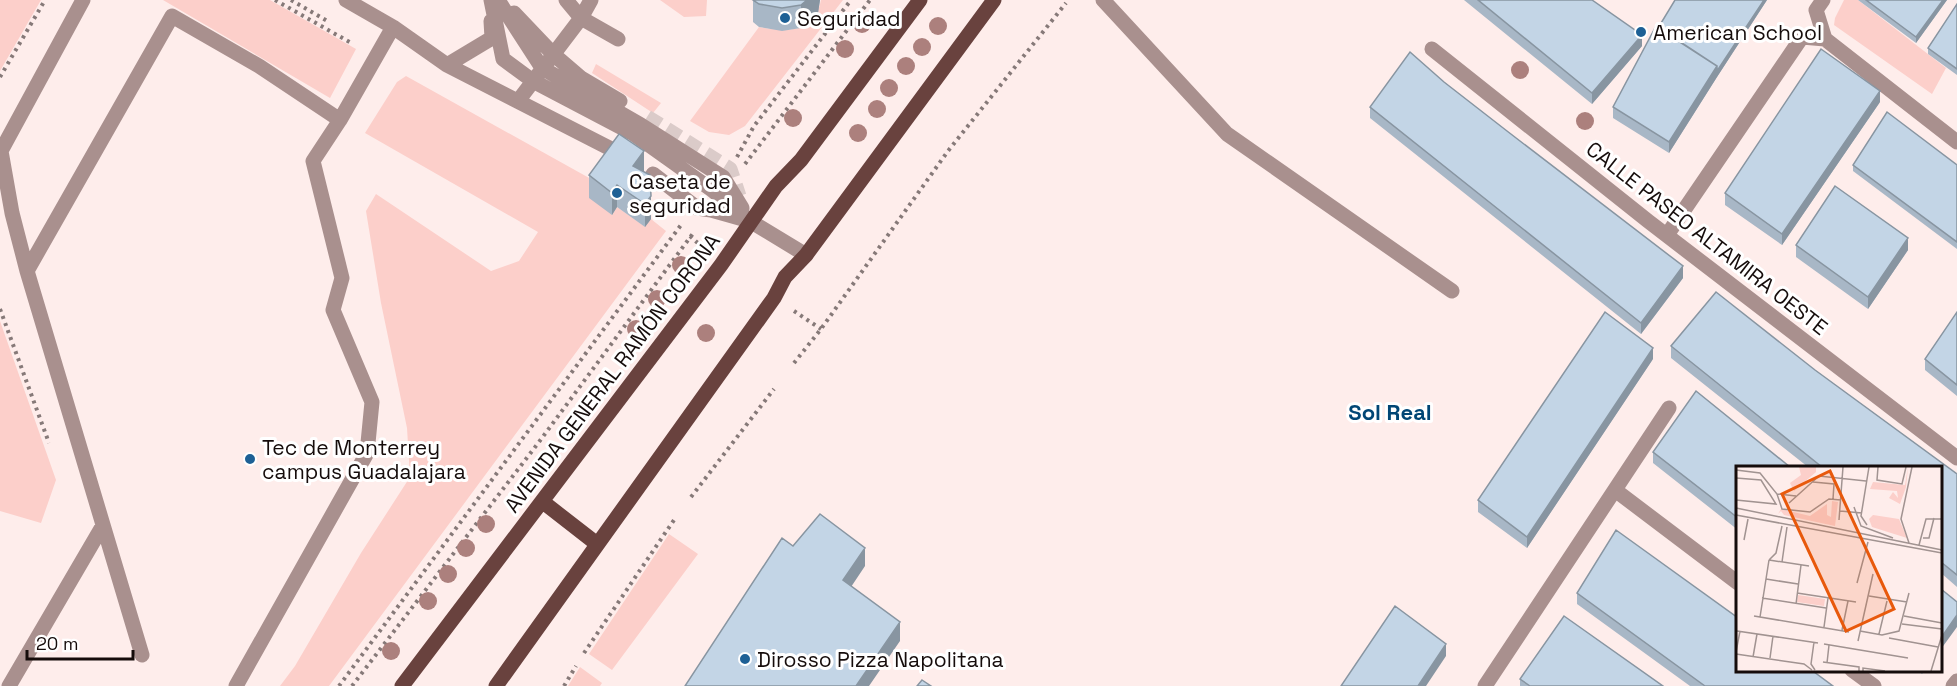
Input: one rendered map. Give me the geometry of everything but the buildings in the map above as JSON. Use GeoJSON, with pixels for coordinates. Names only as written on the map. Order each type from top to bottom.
{"type":"FeatureCollection","features":[{"type":"Feature","properties":{"kind":"main road","name":"AVENIDA GENERAL RAMÓN CORONA"},"geometry":{"type":"LineString","coordinates":[[402,686],[714,274],[776,186],[801,160],[920,0]]}},
{"type":"Feature","properties":{"kind":"main road"},"geometry":{"type":"LineString","coordinates":[[496,686],[774,298],[785,277],[806,255],[994,0]]}},
{"type":"Feature","properties":{"kind":"main road"},"geometry":{"type":"LineString","coordinates":[[543,502],[597,544]]}},
{"type":"Feature","properties":{"kind":"street"},"geometry":{"type":"LineString","coordinates":[[83,0],[1,152],[12,213],[27,271],[142,655]]}},
{"type":"Feature","properties":{"kind":"street"},"geometry":{"type":"LineString","coordinates":[[346,0],[393,27],[447,65],[617,152]]}},
{"type":"Feature","properties":{"kind":"street"},"geometry":{"type":"LineString","coordinates":[[447,65],[492,38],[490,0]]}},
{"type":"Feature","properties":{"kind":"street"},"geometry":{"type":"LineString","coordinates":[[490,0],[503,58],[641,125],[725,182],[750,221]]}},
{"type":"Feature","properties":{"kind":"street"},"geometry":{"type":"LineString","coordinates":[[500,0],[538,75],[632,133],[712,190],[750,221],[806,255]]}},
{"type":"Feature","properties":{"kind":"street"},"geometry":{"type":"LineString","coordinates":[[500,0],[553,54],[582,78],[647,117]]}},
{"type":"Feature","properties":{"kind":"street"},"geometry":{"type":"LineString","coordinates":[[566,0],[581,18],[618,39]]}},
{"type":"Feature","properties":{"kind":"street"},"geometry":{"type":"LineString","coordinates":[[518,101],[581,18],[591,0]]}},
{"type":"Feature","properties":{"kind":"street"},"geometry":{"type":"LineString","coordinates":[[1103,0],[1227,134],[1452,291]]}},
{"type":"Feature","properties":{"kind":"street"},"geometry":{"type":"LineString","coordinates":[[1822,0],[1816,10],[1825,39]]}},
{"type":"Feature","properties":{"kind":"street"},"geometry":{"type":"LineString","coordinates":[[27,271],[172,16],[259,66],[340,120]]}},
{"type":"Feature","properties":{"kind":"street"},"geometry":{"type":"LineString","coordinates":[[236,686],[367,453],[372,402],[333,310],[342,278],[314,161],[393,27]]}},
{"type":"Feature","properties":{"kind":"street"},"geometry":{"type":"LineString","coordinates":[[1667,235],[1802,37],[1825,39],[1957,142]]}},
{"type":"Feature","properties":{"kind":"street","name":"CALLE PASEO ALTAMIRA OESTE"},"geometry":{"type":"LineString","coordinates":[[1432,49],[1648,221],[1957,458]]}},
{"type":"Feature","properties":{"kind":"street"},"geometry":{"type":"LineString","coordinates":[[653,174],[704,209],[750,221]]}},
{"type":"Feature","properties":{"kind":"street"},"geometry":{"type":"LineString","coordinates":[[1485,686],[1669,408]]}},
{"type":"Feature","properties":{"kind":"street"},"geometry":{"type":"LineString","coordinates":[[1615,490],[1736,581]]}},
{"type":"Feature","properties":{"kind":"street"},"geometry":{"type":"LineString","coordinates":[[9,686],[102,526]]}},
{"type":"Feature","properties":{"kind":"street"},"geometry":{"type":"LineString","coordinates":[[1855,671],[1874,686]]}},
{"type":"Feature","properties":{"kind":"street"},"geometry":{"type":"LineString","coordinates":[[1953,686],[1957,681]]}},
{"type":"Feature","properties":{"kind":"path"},"geometry":{"type":"LineString","coordinates":[[0,77],[45,0]]}},
{"type":"Feature","properties":{"kind":"path"},"geometry":{"type":"LineString","coordinates":[[275,0],[360,48]]}},
{"type":"Feature","properties":{"kind":"path"},"geometry":{"type":"LineString","coordinates":[[725,182],[754,126],[851,0]]}},
{"type":"Feature","properties":{"kind":"path"},"geometry":{"type":"LineString","coordinates":[[725,182],[870,0]]}},
{"type":"Feature","properties":{"kind":"path"},"geometry":{"type":"LineString","coordinates":[[794,363],[821,329],[948,150],[1066,3]]}},
{"type":"Feature","properties":{"kind":"path"},"geometry":{"type":"LineString","coordinates":[[339,686],[660,253],[704,209]]}},
{"type":"Feature","properties":{"kind":"path"},"geometry":{"type":"LineString","coordinates":[[352,686],[540,442],[704,209]]}},
{"type":"Feature","properties":{"kind":"path"},"geometry":{"type":"LineString","coordinates":[[0,309],[52,451]]}},
{"type":"Feature","properties":{"kind":"path"},"geometry":{"type":"LineString","coordinates":[[691,497],[774,388]]}},
{"type":"Feature","properties":{"kind":"path"},"geometry":{"type":"LineString","coordinates":[[584,653],[676,517]]}},
{"type":"Feature","properties":{"kind":"path"},"geometry":{"type":"LineString","coordinates":[[564,686],[576,666]]}},
{"type":"Feature","properties":{"kind":"shaded area"},"geometry":{"type":"Polygon","coordinates":[[[0,0],[41,0],[0,71],[0,0]]]}},
{"type":"Feature","properties":{"kind":"shaded area"},"geometry":{"type":"Polygon","coordinates":[[[163,0],[270,0],[356,49],[330,98],[163,0]]]}},
{"type":"Feature","properties":{"kind":"shaded area"},"geometry":{"type":"Polygon","coordinates":[[[660,0],[707,0],[706,16],[684,17],[660,0]]]}},
{"type":"Feature","properties":{"kind":"shaded area"},"geometry":{"type":"Polygon","coordinates":[[[821,0],[843,0],[745,126],[729,135],[709,132],[690,121],[759,27],[789,30],[806,25],[817,11],[821,0]]]}},
{"type":"Feature","properties":{"kind":"shaded area"},"geometry":{"type":"Polygon","coordinates":[[[1844,0],[1858,0],[1946,68],[1932,94],[1834,25],[1844,0]]]}},
{"type":"Feature","properties":{"kind":"shaded area"},"geometry":{"type":"Polygon","coordinates":[[[596,64],[661,103],[653,113],[592,73],[596,64]]]}},
{"type":"Feature","properties":{"kind":"shaded area"},"geometry":{"type":"Polygon","coordinates":[[[406,76],[600,184],[612,215],[617,207],[644,226],[651,219],[666,231],[329,686],[280,686],[295,666],[361,553],[410,477],[407,428],[381,303],[366,211],[376,194],[491,271],[519,261],[538,232],[365,133],[397,82],[406,76]]]}},
{"type":"Feature","properties":{"kind":"shaded area"},"geometry":{"type":"Polygon","coordinates":[[[0,321],[56,480],[41,523],[0,511],[0,321]]]}},
{"type":"Feature","properties":{"kind":"shaded area"},"geometry":{"type":"Polygon","coordinates":[[[669,534],[698,554],[612,670],[589,654],[669,534]]]}},
{"type":"Feature","properties":{"kind":"shaded area"},"geometry":{"type":"Polygon","coordinates":[[[580,667],[602,683],[600,686],[568,686],[580,667]]]}},
{"type":"Feature","properties":{"kind":"tunnel"},"geometry":{"type":"LineString","coordinates":[[647,117],[730,169],[739,196]]}},
{"type":"Feature","properties":{"kind":"place","name":"Seguridad"},"geometry":{"type":"Point","coordinates":[785,18]}},
{"type":"Feature","properties":{"kind":"place","name":"American School"},"geometry":{"type":"Point","coordinates":[1641,32]}},
{"type":"Feature","properties":{"kind":"place","name":"Caseta de seguridad"},"geometry":{"type":"Point","coordinates":[617,193]}},
{"type":"Feature","properties":{"kind":"place","name":"Tec de Monterrey campus Guadalajara"},"geometry":{"type":"Point","coordinates":[250,459]}},
{"type":"Feature","properties":{"kind":"place","name":"Dirosso Pizza Napolitana"},"geometry":{"type":"Point","coordinates":[745,659]}},
{"type":"Feature","properties":{"kind":"district","name":"Sol Real"},"geometry":{"type":"Point","coordinates":[1390,412]}}]}
